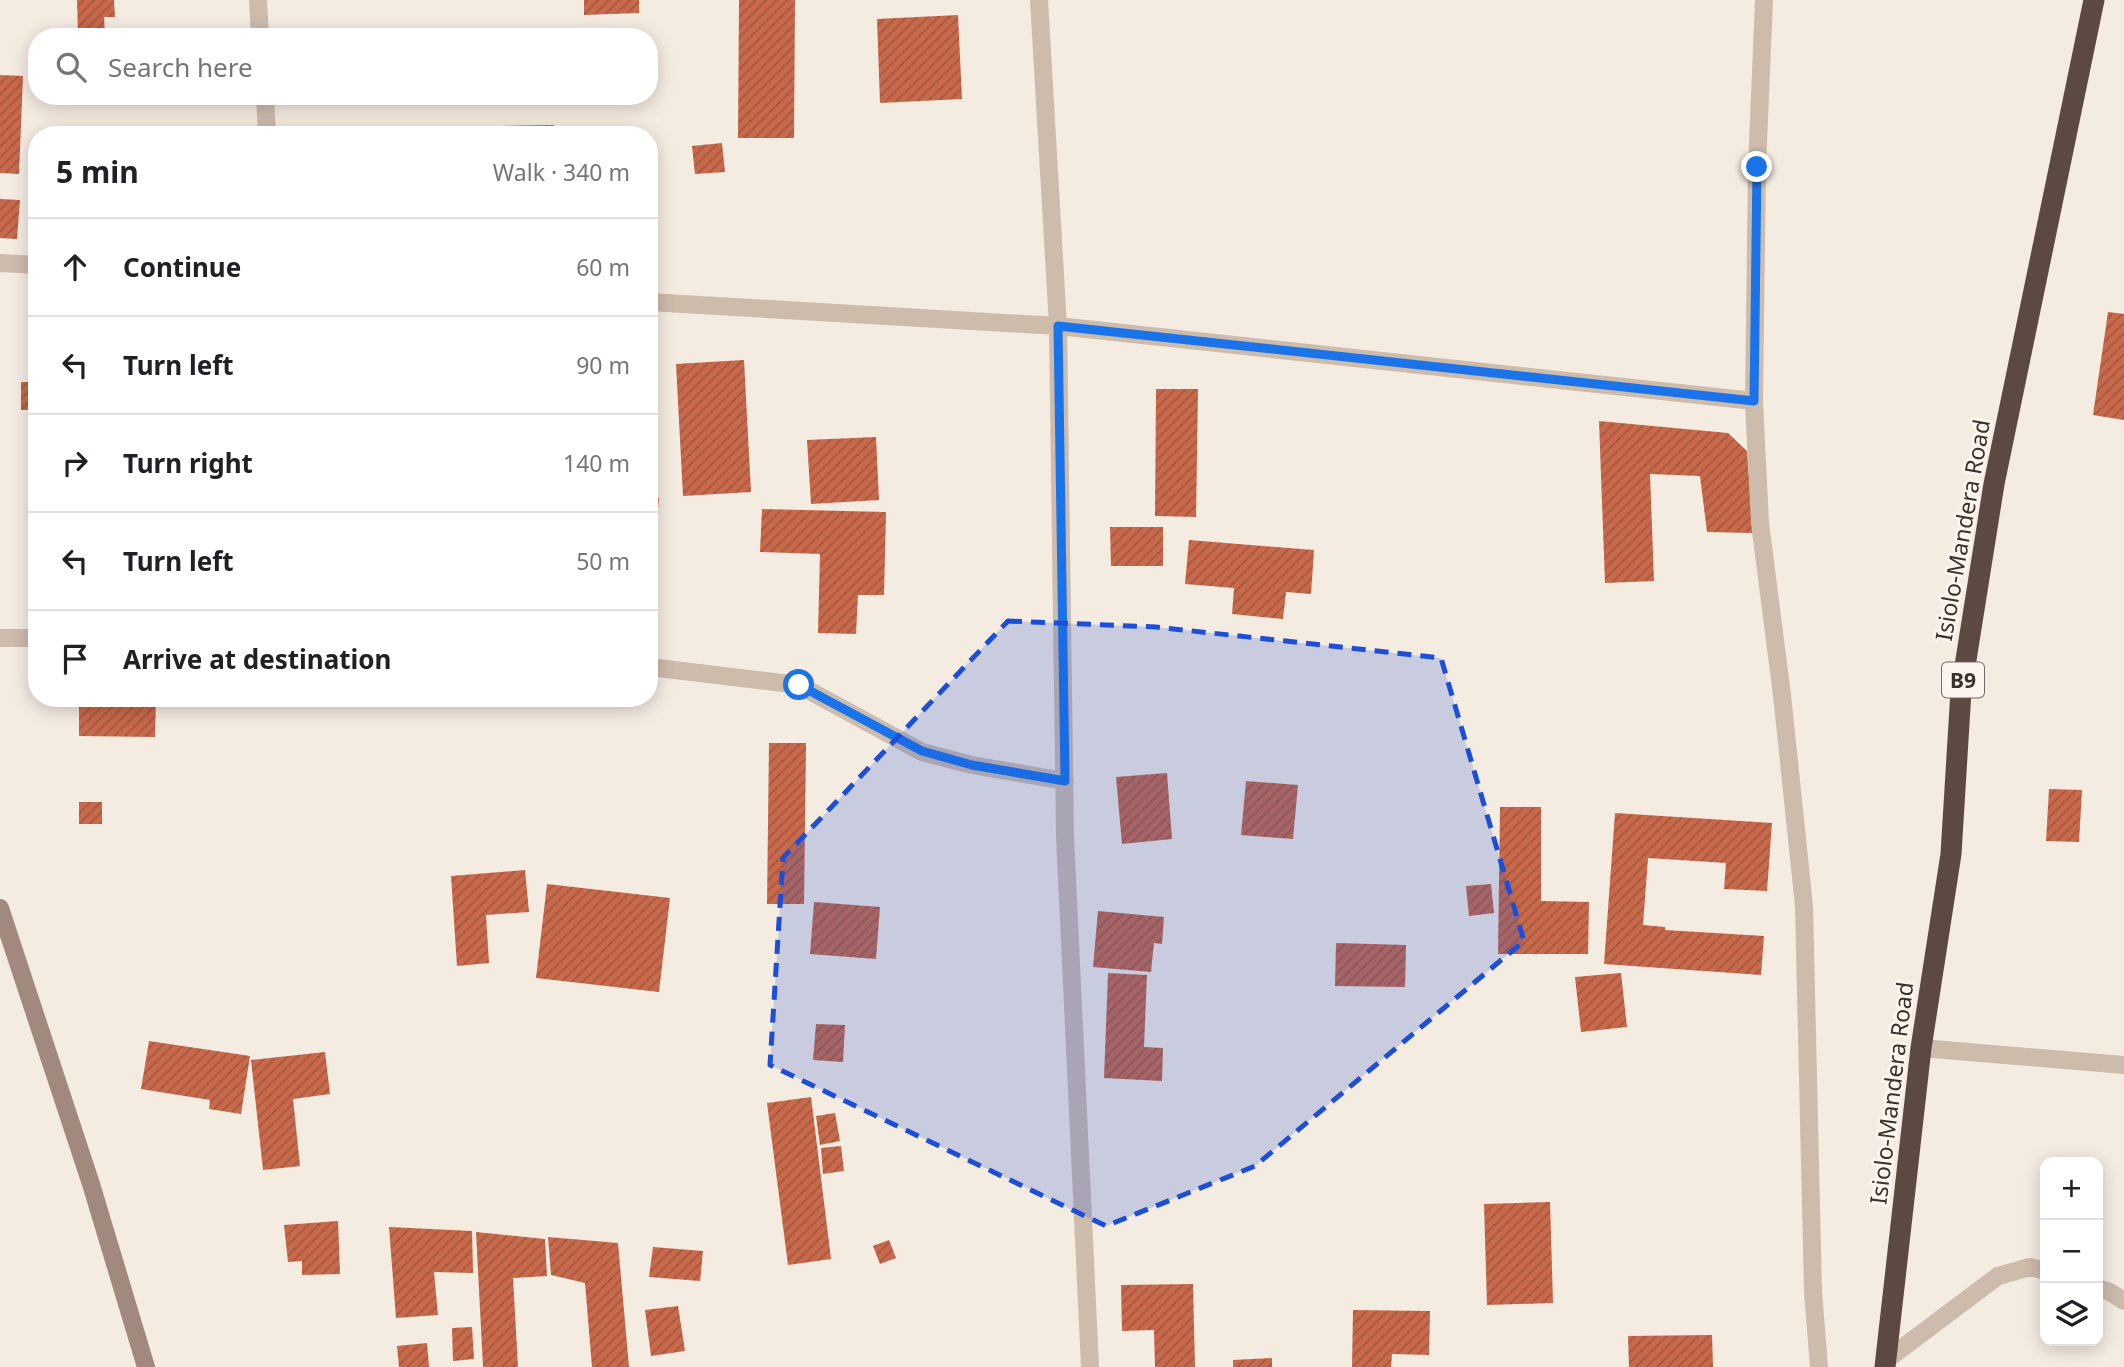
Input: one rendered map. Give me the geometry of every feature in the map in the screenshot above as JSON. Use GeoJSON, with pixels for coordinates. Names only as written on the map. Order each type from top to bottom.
{"type":"FeatureCollection","features":[{"type":"Feature","properties":{"kind":"highway","name":"Isiolo-Mandera Road"},"geometry":{"type":"LineString","coordinates":[[1885,1364],[1921,1048],[1951,854],[1961,691],[1994,484],[2094,0]]}},
{"type":"Feature","properties":{"kind":"main road"},"geometry":{"type":"LineString","coordinates":[[0,908],[91,1184],[146,1367]]}},
{"type":"Feature","properties":{"kind":"street"},"geometry":{"type":"LineString","coordinates":[[258,0],[260,28]]}},
{"type":"Feature","properties":{"kind":"street"},"geometry":{"type":"LineString","coordinates":[[1039,0],[1058,326],[1066,850],[1090,1367]]}},
{"type":"Feature","properties":{"kind":"street"},"geometry":{"type":"LineString","coordinates":[[1763,0],[1757,167],[1754,401],[1760,523],[1782,695],[1804,906],[1813,1292],[1819,1367]]}},
{"type":"Feature","properties":{"kind":"street"},"geometry":{"type":"LineString","coordinates":[[265,105],[267,126]]}},
{"type":"Feature","properties":{"kind":"street"},"geometry":{"type":"LineString","coordinates":[[0,263],[28,265]]}},
{"type":"Feature","properties":{"kind":"street"},"geometry":{"type":"LineString","coordinates":[[658,303],[1058,326],[1754,401]]}},
{"type":"Feature","properties":{"kind":"street"},"geometry":{"type":"LineString","coordinates":[[0,638],[28,638]]}},
{"type":"Feature","properties":{"kind":"street"},"geometry":{"type":"LineString","coordinates":[[658,668],[799,685],[922,751],[972,765],[1065,781]]}},
{"type":"Feature","properties":{"kind":"street"},"geometry":{"type":"LineString","coordinates":[[1921,1048],[2124,1065]]}},
{"type":"Feature","properties":{"kind":"street"},"geometry":{"type":"LineString","coordinates":[[1885,1364],[1998,1276],[2030,1267],[2040,1270]]}},
{"type":"Feature","properties":{"kind":"street"},"geometry":{"type":"LineString","coordinates":[[2103,1290],[2124,1301]]}},
{"type":"Feature","properties":{"kind":"highlighted area"},"geometry":{"type":"Polygon","coordinates":[[[1008,621],[1156,627],[1441,658],[1524,941],[1255,1166],[1106,1226],[770,1065],[783,858],[1008,621]]]}},
{"type":"Feature","properties":{"kind":"building"},"geometry":{"type":"Polygon","coordinates":[[[77,0],[114,0],[115,17],[104,17],[105,28],[78,28],[77,0]]]}},
{"type":"Feature","properties":{"kind":"building"},"geometry":{"type":"Polygon","coordinates":[[[584,0],[639,0],[639,13],[584,15],[584,0]]]}},
{"type":"Feature","properties":{"kind":"building"},"geometry":{"type":"Polygon","coordinates":[[[739,0],[795,0],[794,138],[738,138],[739,0]]]}},
{"type":"Feature","properties":{"kind":"building"},"geometry":{"type":"Polygon","coordinates":[[[958,15],[962,99],[880,103],[877,19],[958,15]]]}},
{"type":"Feature","properties":{"kind":"building"},"geometry":{"type":"Polygon","coordinates":[[[0,75],[23,76],[19,174],[0,173],[0,75]]]}},
{"type":"Feature","properties":{"kind":"building"},"geometry":{"type":"Polygon","coordinates":[[[722,143],[725,172],[695,174],[692,146],[722,143]]]}},
{"type":"Feature","properties":{"kind":"building"},"geometry":{"type":"Polygon","coordinates":[[[0,199],[20,200],[17,239],[0,238],[0,199]]]}},
{"type":"Feature","properties":{"kind":"building"},"geometry":{"type":"Polygon","coordinates":[[[2108,312],[2124,314],[2124,420],[2093,415],[2108,312]]]}},
{"type":"Feature","properties":{"kind":"building"},"geometry":{"type":"Polygon","coordinates":[[[744,360],[751,492],[683,496],[676,364],[744,360]]]}},
{"type":"Feature","properties":{"kind":"building"},"geometry":{"type":"Polygon","coordinates":[[[21,382],[28,382],[28,410],[21,410],[21,382]]]}},
{"type":"Feature","properties":{"kind":"building"},"geometry":{"type":"Polygon","coordinates":[[[1156,389],[1198,389],[1196,517],[1155,516],[1156,389]]]}},
{"type":"Feature","properties":{"kind":"building"},"geometry":{"type":"Polygon","coordinates":[[[1599,421],[1728,433],[1747,451],[1753,533],[1707,532],[1700,476],[1650,474],[1654,581],[1605,583],[1599,421]]]}},
{"type":"Feature","properties":{"kind":"building"},"geometry":{"type":"Polygon","coordinates":[[[876,437],[879,500],[811,504],[807,440],[876,437]]]}},
{"type":"Feature","properties":{"kind":"building"},"geometry":{"type":"Polygon","coordinates":[[[762,509],[886,512],[884,595],[858,595],[856,634],[818,633],[820,554],[760,552],[762,509]]]}},
{"type":"Feature","properties":{"kind":"building"},"geometry":{"type":"Polygon","coordinates":[[[1110,527],[1163,527],[1163,566],[1111,566],[1110,527]]]}},
{"type":"Feature","properties":{"kind":"building"},"geometry":{"type":"Polygon","coordinates":[[[1189,540],[1314,550],[1311,594],[1286,592],[1283,619],[1232,614],[1234,588],[1185,584],[1189,540]]]}},
{"type":"Feature","properties":{"kind":"building"},"geometry":{"type":"Polygon","coordinates":[[[79,707],[156,707],[155,737],[79,736],[79,707]]]}},
{"type":"Feature","properties":{"kind":"building"},"geometry":{"type":"Polygon","coordinates":[[[769,743],[806,743],[804,904],[767,904],[769,743]]]}},
{"type":"Feature","properties":{"kind":"building"},"geometry":{"type":"Polygon","coordinates":[[[1167,773],[1172,839],[1122,844],[1116,777],[1167,773]]]}},
{"type":"Feature","properties":{"kind":"building"},"geometry":{"type":"Polygon","coordinates":[[[1246,781],[1298,785],[1293,839],[1241,835],[1246,781]]]}},
{"type":"Feature","properties":{"kind":"building"},"geometry":{"type":"Polygon","coordinates":[[[2049,789],[2082,790],[2079,842],[2046,841],[2049,789]]]}},
{"type":"Feature","properties":{"kind":"building"},"geometry":{"type":"Polygon","coordinates":[[[79,802],[102,802],[102,824],[79,824],[79,802]]]}},
{"type":"Feature","properties":{"kind":"building"},"geometry":{"type":"Polygon","coordinates":[[[1500,807],[1541,807],[1541,901],[1589,902],[1588,954],[1498,954],[1500,807]]]}},
{"type":"Feature","properties":{"kind":"building"},"geometry":{"type":"Polygon","coordinates":[[[1615,813],[1772,823],[1767,891],[1724,889],[1726,863],[1648,858],[1643,925],[1665,927],[1665,930],[1764,936],[1761,975],[1604,964],[1615,813]]]}},
{"type":"Feature","properties":{"kind":"building"},"geometry":{"type":"Polygon","coordinates":[[[525,870],[529,912],[486,915],[489,963],[457,966],[451,876],[525,870]]]}},
{"type":"Feature","properties":{"kind":"building"},"geometry":{"type":"Polygon","coordinates":[[[547,884],[670,898],[659,992],[536,978],[547,884]]]}},
{"type":"Feature","properties":{"kind":"building"},"geometry":{"type":"Polygon","coordinates":[[[1491,884],[1494,913],[1469,916],[1466,886],[1491,884]]]}},
{"type":"Feature","properties":{"kind":"building"},"geometry":{"type":"Polygon","coordinates":[[[814,902],[880,907],[876,959],[810,954],[814,902]]]}},
{"type":"Feature","properties":{"kind":"building"},"geometry":{"type":"Polygon","coordinates":[[[1098,911],[1164,917],[1162,944],[1154,943],[1151,972],[1093,967],[1098,911]]]}},
{"type":"Feature","properties":{"kind":"building"},"geometry":{"type":"Polygon","coordinates":[[[1336,943],[1406,945],[1405,987],[1335,986],[1336,943]]]}},
{"type":"Feature","properties":{"kind":"building"},"geometry":{"type":"Polygon","coordinates":[[[1108,973],[1147,975],[1144,1047],[1163,1048],[1162,1081],[1104,1078],[1108,973]]]}},
{"type":"Feature","properties":{"kind":"building"},"geometry":{"type":"Polygon","coordinates":[[[1621,973],[1627,1027],[1581,1032],[1575,977],[1621,973]]]}},
{"type":"Feature","properties":{"kind":"building"},"geometry":{"type":"Polygon","coordinates":[[[816,1024],[845,1025],[843,1062],[813,1060],[816,1024]]]}},
{"type":"Feature","properties":{"kind":"building"},"geometry":{"type":"Polygon","coordinates":[[[149,1041],[250,1056],[241,1114],[209,1109],[210,1100],[141,1089],[149,1041]]]}},
{"type":"Feature","properties":{"kind":"building"},"geometry":{"type":"Polygon","coordinates":[[[325,1052],[330,1094],[293,1099],[300,1166],[263,1170],[251,1060],[325,1052]]]}},
{"type":"Feature","properties":{"kind":"building"},"geometry":{"type":"Polygon","coordinates":[[[811,1097],[831,1259],[788,1265],[767,1103],[811,1097]]]}},
{"type":"Feature","properties":{"kind":"building"},"geometry":{"type":"Polygon","coordinates":[[[835,1113],[840,1141],[820,1145],[816,1116],[835,1113]]]}},
{"type":"Feature","properties":{"kind":"building"},"geometry":{"type":"Polygon","coordinates":[[[841,1146],[844,1171],[823,1174],[821,1148],[841,1146]]]}},
{"type":"Feature","properties":{"kind":"building"},"geometry":{"type":"Polygon","coordinates":[[[1550,1202],[1553,1303],[1487,1305],[1484,1204],[1550,1202]]]}},
{"type":"Feature","properties":{"kind":"building"},"geometry":{"type":"Polygon","coordinates":[[[338,1221],[340,1274],[302,1275],[302,1261],[288,1262],[284,1225],[338,1221]]]}},
{"type":"Feature","properties":{"kind":"building"},"geometry":{"type":"Polygon","coordinates":[[[389,1227],[472,1231],[473,1273],[434,1272],[438,1315],[396,1318],[389,1227]]]}},
{"type":"Feature","properties":{"kind":"building"},"geometry":{"type":"Polygon","coordinates":[[[476,1232],[545,1239],[547,1276],[513,1278],[518,1367],[483,1367],[476,1232]]]}},
{"type":"Feature","properties":{"kind":"building"},"geometry":{"type":"Polygon","coordinates":[[[548,1237],[618,1243],[629,1367],[592,1367],[585,1283],[551,1275],[548,1237]]]}},
{"type":"Feature","properties":{"kind":"building"},"geometry":{"type":"Polygon","coordinates":[[[889,1240],[896,1258],[880,1264],[873,1246],[889,1240]]]}},
{"type":"Feature","properties":{"kind":"building"},"geometry":{"type":"Polygon","coordinates":[[[653,1247],[703,1251],[700,1281],[649,1277],[653,1247]]]}},
{"type":"Feature","properties":{"kind":"building"},"geometry":{"type":"Polygon","coordinates":[[[1193,1284],[1195,1367],[1155,1367],[1154,1330],[1122,1331],[1121,1285],[1193,1284]]]}},
{"type":"Feature","properties":{"kind":"building"},"geometry":{"type":"Polygon","coordinates":[[[678,1306],[685,1351],[651,1356],[645,1310],[678,1306]]]}},
{"type":"Feature","properties":{"kind":"building"},"geometry":{"type":"Polygon","coordinates":[[[1353,1310],[1430,1311],[1429,1355],[1392,1354],[1391,1367],[1352,1367],[1353,1310]]]}},
{"type":"Feature","properties":{"kind":"building"},"geometry":{"type":"Polygon","coordinates":[[[472,1327],[474,1359],[453,1361],[452,1328],[472,1327]]]}},
{"type":"Feature","properties":{"kind":"building"},"geometry":{"type":"Polygon","coordinates":[[[1712,1335],[1713,1367],[1629,1367],[1628,1336],[1712,1335]]]}},
{"type":"Feature","properties":{"kind":"building"},"geometry":{"type":"Polygon","coordinates":[[[427,1343],[429,1367],[399,1367],[397,1346],[427,1343]]]}},
{"type":"Feature","properties":{"kind":"building"},"geometry":{"type":"Polygon","coordinates":[[[1272,1358],[1272,1367],[1233,1367],[1233,1360],[1272,1358]]]}},
{"type":"Feature","properties":{"kind":"route"},"geometry":{"type":"LineString","coordinates":[[799,685],[922,751],[972,765],[1065,781],[1058,326],[1754,401],[1757,167]]}}]}
